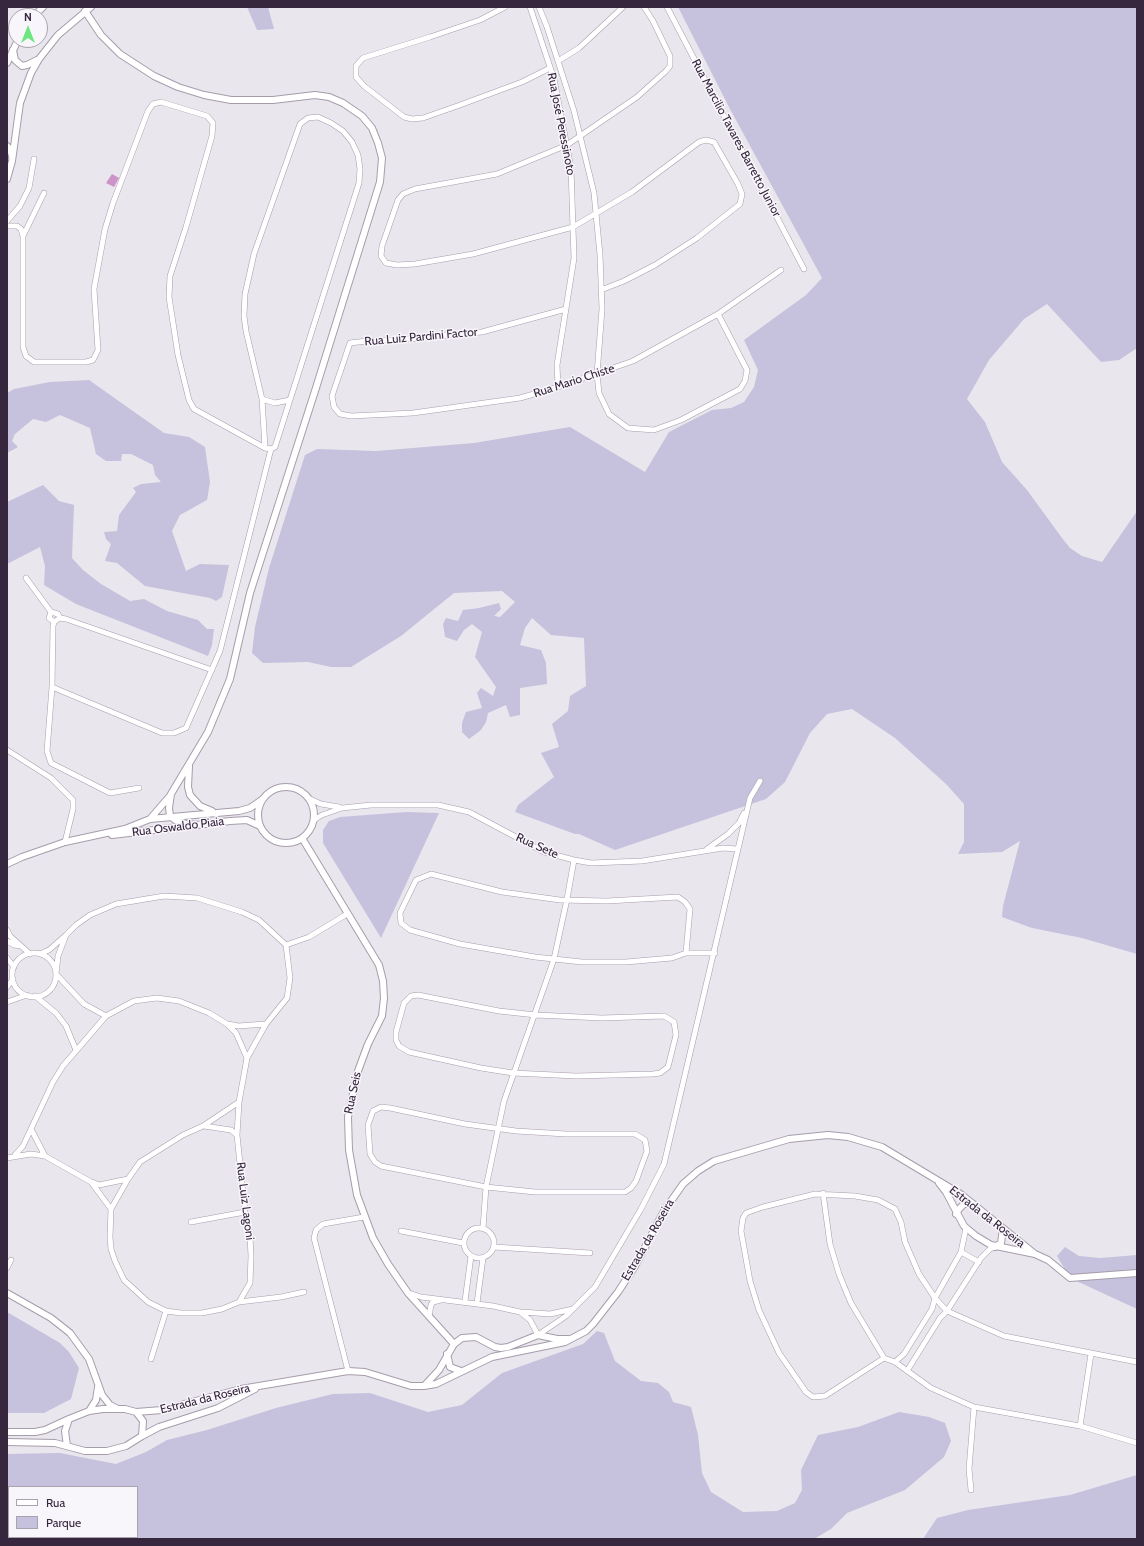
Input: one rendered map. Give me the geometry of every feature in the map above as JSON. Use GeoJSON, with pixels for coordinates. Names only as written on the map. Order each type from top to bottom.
{"type":"FeatureCollection","features":[{"type":"Feature","properties":{"kind":"street"},"geometry":{"type":"LineString","coordinates":[[7,179],[12,161],[20,103],[31,73],[39,58],[58,35],[91,7]]}},
{"type":"Feature","properties":{"kind":"street"},"geometry":{"type":"LineString","coordinates":[[504,7],[480,20],[362,58],[356,66],[356,77],[364,86],[398,113],[404,117],[412,119],[423,118],[474,100],[522,82],[550,68]]}},
{"type":"Feature","properties":{"kind":"street","name":"Rua José Peressinoto"},"geometry":{"type":"LineString","coordinates":[[530,7],[550,68],[571,168],[574,258],[557,365],[558,387]]}},
{"type":"Feature","properties":{"kind":"street","name":"Rua José Peressinoto"},"geometry":{"type":"LineString","coordinates":[[539,7],[558,61],[580,136],[594,193],[602,290],[597,374],[599,393],[609,414],[628,428],[654,430],[681,420],[740,389],[746,382],[747,370],[718,314]]}},
{"type":"Feature","properties":{"kind":"street"},"geometry":{"type":"LineString","coordinates":[[558,61],[579,48],[623,7]]}},
{"type":"Feature","properties":{"kind":"street"},"geometry":{"type":"LineString","coordinates":[[602,290],[624,281],[655,265],[697,238],[740,204],[742,194],[734,176],[714,142],[706,140],[699,142],[632,192],[573,227],[473,254],[415,264],[398,265],[386,263],[381,256],[382,246],[398,200],[403,194],[415,189],[497,174],[567,145],[637,97],[670,66],[670,56],[666,46],[644,7]]}},
{"type":"Feature","properties":{"kind":"street","name":"Rua Marcilio Tavares Barretto Junior"},"geometry":{"type":"LineString","coordinates":[[667,7],[804,269]]}},
{"type":"Feature","properties":{"kind":"street"},"geometry":{"type":"LineString","coordinates":[[85,11],[101,35],[120,54],[154,76],[184,89],[204,95],[231,100],[259,101],[315,95],[329,97],[343,102],[362,116],[372,128],[382,158],[380,182],[318,384],[250,593],[230,679],[208,732],[165,804],[150,819]]}},
{"type":"Feature","properties":{"kind":"street"},"geometry":{"type":"LineString","coordinates":[[13,50],[15,60],[22,66],[28,65],[39,58]]}},
{"type":"Feature","properties":{"kind":"street"},"geometry":{"type":"LineString","coordinates":[[7,64],[13,50]]}},
{"type":"Feature","properties":{"kind":"street"},"geometry":{"type":"LineString","coordinates":[[7,226],[17,226],[21,229],[23,236],[23,347],[26,356],[34,362],[86,362],[93,360],[98,350],[94,289],[105,229],[113,202],[148,111],[153,104],[161,102],[207,116],[212,123],[212,136],[170,276],[169,296],[172,325],[189,400],[194,409],[265,448],[271,449]]}},
{"type":"Feature","properties":{"kind":"street"},"geometry":{"type":"LineString","coordinates":[[52,687],[162,733],[174,733],[186,728],[220,651],[271,449],[275,447],[358,190],[360,176],[358,155],[347,136],[331,123],[314,117],[305,120],[298,128],[254,254],[245,294],[246,331],[262,399],[265,448]]}},
{"type":"Feature","properties":{"kind":"street"},"geometry":{"type":"LineString","coordinates":[[7,146],[12,152],[12,161]]}},
{"type":"Feature","properties":{"kind":"street"},"geometry":{"type":"LineString","coordinates":[[7,221],[20,206],[29,188],[34,159]]}},
{"type":"Feature","properties":{"kind":"street"},"geometry":{"type":"LineString","coordinates":[[23,236],[44,193]]}},
{"type":"Feature","properties":{"kind":"street","name":"Rua Mario Chiste"},"geometry":{"type":"LineString","coordinates":[[340,414],[351,416],[413,413],[461,408],[520,398],[558,387],[633,362],[718,314],[781,270]]}},
{"type":"Feature","properties":{"kind":"street","name":"Rua Luiz Pardini Factor"},"geometry":{"type":"LineString","coordinates":[[340,414],[334,408],[332,396],[350,343],[482,332],[566,310]]}},
{"type":"Feature","properties":{"kind":"street"},"geometry":{"type":"LineString","coordinates":[[262,399],[275,403],[290,400]]}},
{"type":"Feature","properties":{"kind":"street"},"geometry":{"type":"LineString","coordinates":[[26,578],[51,612],[58,614],[60,618]]}},
{"type":"Feature","properties":{"kind":"street"},"geometry":{"type":"LineString","coordinates":[[51,612],[49,618],[54,622]]}},
{"type":"Feature","properties":{"kind":"street"},"geometry":{"type":"LineString","coordinates":[[54,622],[60,618],[66,618],[212,670]]}},
{"type":"Feature","properties":{"kind":"street"},"geometry":{"type":"LineString","coordinates":[[54,622],[52,687],[46,752],[51,762],[110,793],[139,788]]}},
{"type":"Feature","properties":{"kind":"street"},"geometry":{"type":"LineString","coordinates":[[7,750],[51,778],[73,800],[73,809],[65,842]]}},
{"type":"Feature","properties":{"kind":"street"},"geometry":{"type":"LineString","coordinates":[[189,765],[188,787],[193,799],[205,809],[222,812]]}},
{"type":"Feature","properties":{"kind":"street"},"geometry":{"type":"LineString","coordinates":[[424,1386],[435,1374],[454,1344],[462,1338],[480,1338],[495,1347],[508,1347],[538,1335],[574,1308],[596,1288],[641,1210],[662,1169],[747,809],[750,798],[760,781]]}},
{"type":"Feature","properties":{"kind":"street"},"geometry":{"type":"LineString","coordinates":[[286,787],[297,789],[310,799],[314,809],[314,820],[310,830],[302,838],[292,842],[276,841],[266,835],[260,826],[258,815],[263,799],[276,789],[286,787]]}},
{"type":"Feature","properties":{"kind":"street"},"geometry":{"type":"LineString","coordinates":[[171,794],[169,808],[170,816],[175,820],[186,824],[198,825]]}},
{"type":"Feature","properties":{"kind":"street","name":"Rua Oswaldo Piaia"},"geometry":{"type":"LineString","coordinates":[[7,864],[22,857],[65,842],[125,828],[150,819],[250,808],[263,799]]}},
{"type":"Feature","properties":{"kind":"street","name":"Rua Sete"},"geometry":{"type":"LineString","coordinates":[[310,799],[325,805],[342,808]]}},
{"type":"Feature","properties":{"kind":"street","name":"Rua Sete"},"geometry":{"type":"LineString","coordinates":[[314,820],[326,812],[342,808],[410,804],[438,805],[459,808],[481,818],[544,852],[591,863],[642,861],[723,848],[738,849]]}},
{"type":"Feature","properties":{"kind":"street"},"geometry":{"type":"LineString","coordinates":[[703,852],[728,834],[739,823],[747,809]]}},
{"type":"Feature","properties":{"kind":"street","name":"Rua Oswaldo Piaia"},"geometry":{"type":"LineString","coordinates":[[94,836],[247,820],[260,826]]}},
{"type":"Feature","properties":{"kind":"street","name":"Rua Seis"},"geometry":{"type":"LineString","coordinates":[[302,838],[379,965],[384,990],[382,1016],[368,1044],[358,1070],[348,1117],[350,1165],[357,1195],[364,1217],[384,1258],[408,1293],[454,1344]]}},
{"type":"Feature","properties":{"kind":"street"},"geometry":{"type":"LineString","coordinates":[[483,1228],[486,1187],[498,1129],[513,1073],[536,1015],[554,959],[574,860]]}},
{"type":"Feature","properties":{"kind":"street"},"geometry":{"type":"LineString","coordinates":[[686,953],[690,909],[682,899],[673,897],[607,901],[567,900],[502,892],[431,874],[416,880],[400,913],[401,923],[410,930],[484,949],[554,959],[582,962],[626,962],[672,958],[686,953],[714,953]]}},
{"type":"Feature","properties":{"kind":"street"},"geometry":{"type":"LineString","coordinates":[[7,987],[13,979],[14,967],[19,958],[30,954],[40,954],[49,950],[76,925],[90,915],[116,904],[164,896],[197,898],[242,912],[259,920],[286,945],[309,937],[347,914]]}},
{"type":"Feature","properties":{"kind":"street"},"geometry":{"type":"LineString","coordinates":[[7,930],[30,954]]}},
{"type":"Feature","properties":{"kind":"street"},"geometry":{"type":"LineString","coordinates":[[13,979],[21,992],[28,995],[35,996],[48,992],[52,987],[56,974],[58,956],[66,935]]}},
{"type":"Feature","properties":{"kind":"street"},"geometry":{"type":"LineString","coordinates":[[7,940],[14,945],[21,946]]}},
{"type":"Feature","properties":{"kind":"street","name":"Rua Luiz Lagoni"},"geometry":{"type":"LineString","coordinates":[[239,1302],[250,1283],[250,1236],[245,1212],[237,1135],[239,1102],[247,1058],[266,1024],[287,998],[290,978],[286,945]]}},
{"type":"Feature","properties":{"kind":"street"},"geometry":{"type":"LineString","coordinates":[[40,954],[51,961],[56,974],[84,1004],[106,1016]]}},
{"type":"Feature","properties":{"kind":"street"},"geometry":{"type":"LineString","coordinates":[[7,959],[14,967]]}},
{"type":"Feature","properties":{"kind":"street"},"geometry":{"type":"LineString","coordinates":[[7,1002],[28,995]]}},
{"type":"Feature","properties":{"kind":"street"},"geometry":{"type":"LineString","coordinates":[[418,995],[499,1011],[536,1015],[602,1018],[668,1017],[674,1022],[677,1030],[668,1067],[660,1073],[633,1076],[587,1076],[513,1073],[460,1065],[402,1049],[397,1043],[396,1037],[404,1003],[411,996],[418,995]]}},
{"type":"Feature","properties":{"kind":"street"},"geometry":{"type":"LineString","coordinates":[[35,996],[56,1013],[66,1026],[76,1050]]}},
{"type":"Feature","properties":{"kind":"street"},"geometry":{"type":"LineString","coordinates":[[15,1155],[23,1146],[32,1131],[53,1082],[76,1050],[106,1016],[134,1001],[157,998],[196,1007],[227,1024],[236,1033],[247,1058]]}},
{"type":"Feature","properties":{"kind":"street"},"geometry":{"type":"LineString","coordinates":[[227,1024],[238,1026],[266,1024]]}},
{"type":"Feature","properties":{"kind":"street"},"geometry":{"type":"LineString","coordinates":[[239,1102],[203,1126],[182,1135],[140,1162],[128,1179],[111,1209],[111,1249],[124,1280],[148,1302],[166,1311],[202,1313],[222,1310],[239,1302],[281,1297],[304,1292]]}},
{"type":"Feature","properties":{"kind":"street"},"geometry":{"type":"LineString","coordinates":[[386,1107],[444,1120],[498,1129],[560,1134],[635,1134],[645,1140],[647,1151],[636,1181],[631,1188],[625,1192],[535,1192],[486,1187],[378,1164],[370,1154],[368,1125],[373,1111],[386,1107]]}},
{"type":"Feature","properties":{"kind":"street"},"geometry":{"type":"LineString","coordinates":[[203,1126],[230,1130],[237,1135]]}},
{"type":"Feature","properties":{"kind":"street"},"geometry":{"type":"LineString","coordinates":[[32,1131],[45,1156]]}},
{"type":"Feature","properties":{"kind":"street","name":"Estrada da Roseira"},"geometry":{"type":"LineString","coordinates":[[7,1432],[35,1432],[45,1430],[89,1411],[117,1408],[136,1412],[162,1410],[220,1394],[348,1371],[365,1372],[411,1386],[424,1386],[436,1384],[461,1371],[492,1358],[565,1342],[586,1331],[594,1324],[636,1266],[672,1197],[688,1180],[714,1161],[789,1139],[828,1135],[848,1137],[882,1147],[938,1182],[956,1191],[1035,1254],[1048,1260],[1070,1278],[1137,1273]]}},
{"type":"Feature","properties":{"kind":"street"},"geometry":{"type":"LineString","coordinates":[[7,1158],[15,1155],[31,1154],[45,1156],[99,1185],[128,1179]]}},
{"type":"Feature","properties":{"kind":"street"},"geometry":{"type":"LineString","coordinates":[[91,1182],[111,1209]]}},
{"type":"Feature","properties":{"kind":"street","name":"Estrada da Roseira"},"geometry":{"type":"LineString","coordinates":[[938,1182],[946,1192],[956,1214],[966,1228],[976,1236],[995,1247],[1035,1254]]}},
{"type":"Feature","properties":{"kind":"street"},"geometry":{"type":"LineString","coordinates":[[823,1193],[830,1244],[839,1274],[855,1310],[884,1358],[895,1362],[931,1388],[974,1407],[1080,1426],[1137,1443]]}},
{"type":"Feature","properties":{"kind":"street"},"geometry":{"type":"LineString","coordinates":[[884,1358],[829,1394],[822,1397],[813,1396],[806,1392],[787,1366],[771,1338],[759,1310],[747,1266],[741,1231],[743,1218],[746,1213],[805,1196],[823,1193],[866,1197],[895,1209],[913,1262],[935,1298],[947,1311],[1004,1336],[1137,1362]]}},
{"type":"Feature","properties":{"kind":"street"},"geometry":{"type":"LineString","coordinates":[[956,1214],[964,1204],[973,1204]]}},
{"type":"Feature","properties":{"kind":"street"},"geometry":{"type":"LineString","coordinates":[[191,1222],[245,1212]]}},
{"type":"Feature","properties":{"kind":"street"},"geometry":{"type":"LineString","coordinates":[[348,1371],[314,1238],[316,1230],[323,1224],[364,1217]]}},
{"type":"Feature","properties":{"kind":"street"},"geometry":{"type":"LineString","coordinates":[[475,1228],[483,1228],[493,1236],[494,1247],[490,1254],[483,1258],[471,1256],[465,1251],[463,1243],[468,1232],[475,1228]]}},
{"type":"Feature","properties":{"kind":"street"},"geometry":{"type":"LineString","coordinates":[[895,1362],[904,1354],[932,1309],[935,1298],[961,1252],[966,1228]]}},
{"type":"Feature","properties":{"kind":"street"},"geometry":{"type":"LineString","coordinates":[[907,1371],[940,1318],[947,1311],[979,1262],[986,1253],[1001,1243],[1003,1229]]}},
{"type":"Feature","properties":{"kind":"street"},"geometry":{"type":"LineString","coordinates":[[401,1231],[463,1243]]}},
{"type":"Feature","properties":{"kind":"street"},"geometry":{"type":"LineString","coordinates":[[494,1247],[590,1253]]}},
{"type":"Feature","properties":{"kind":"street"},"geometry":{"type":"LineString","coordinates":[[961,1252],[979,1262]]}},
{"type":"Feature","properties":{"kind":"street"},"geometry":{"type":"LineString","coordinates":[[465,1301],[471,1256]]}},
{"type":"Feature","properties":{"kind":"street"},"geometry":{"type":"LineString","coordinates":[[477,1303],[483,1258]]}},
{"type":"Feature","properties":{"kind":"street"},"geometry":{"type":"LineString","coordinates":[[7,1268],[11,1260]]}},
{"type":"Feature","properties":{"kind":"street"},"geometry":{"type":"LineString","coordinates":[[7,1293],[51,1318],[70,1334],[89,1359],[98,1387],[106,1400],[117,1408]]}},
{"type":"Feature","properties":{"kind":"street"},"geometry":{"type":"LineString","coordinates":[[408,1293],[446,1300],[477,1303],[520,1312],[550,1314],[574,1308]]}},
{"type":"Feature","properties":{"kind":"street"},"geometry":{"type":"LineString","coordinates":[[429,1316],[429,1308],[433,1302],[446,1300]]}},
{"type":"Feature","properties":{"kind":"street"},"geometry":{"type":"LineString","coordinates":[[152,1359],[166,1311]]}},
{"type":"Feature","properties":{"kind":"street"},"geometry":{"type":"LineString","coordinates":[[520,1312],[530,1320],[538,1335],[537,1342],[529,1350]]}},
{"type":"Feature","properties":{"kind":"street","name":"Estrada da Roseira"},"geometry":{"type":"LineString","coordinates":[[538,1335],[557,1339],[572,1338]]}},
{"type":"Feature","properties":{"kind":"street"},"geometry":{"type":"LineString","coordinates":[[489,1344],[492,1350],[492,1358]]}},
{"type":"Feature","properties":{"kind":"street"},"geometry":{"type":"LineString","coordinates":[[447,1354],[450,1367],[461,1371]]}},
{"type":"Feature","properties":{"kind":"street"},"geometry":{"type":"LineString","coordinates":[[1080,1426],[1091,1354]]}},
{"type":"Feature","properties":{"kind":"street","name":"Estrada da Roseira"},"geometry":{"type":"LineString","coordinates":[[7,1442],[43,1442],[85,1451],[107,1451],[126,1446],[159,1427],[218,1408],[247,1392],[273,1384]]}},
{"type":"Feature","properties":{"kind":"street"},"geometry":{"type":"LineString","coordinates":[[89,1411],[96,1400],[98,1387]]}},
{"type":"Feature","properties":{"kind":"street"},"geometry":{"type":"LineString","coordinates":[[971,1490],[969,1469],[974,1407]]}},
{"type":"Feature","properties":{"kind":"street"},"geometry":{"type":"LineString","coordinates":[[136,1412],[143,1421],[142,1436]]}},
{"type":"Feature","properties":{"kind":"street"},"geometry":{"type":"LineString","coordinates":[[67,1446],[65,1431],[69,1419]]}},
{"type":"Feature","properties":{"kind":"green space"},"geometry":{"type":"Polygon","coordinates":[[[247,7],[268,7],[274,29],[257,30],[247,7]]]}},
{"type":"Feature","properties":{"kind":"green space"},"geometry":{"type":"Polygon","coordinates":[[[678,7],[1137,7],[1137,348],[1119,360],[1101,362],[1047,304],[1024,319],[989,360],[967,399],[985,422],[1002,462],[1027,490],[1070,548],[1082,556],[1102,562],[1137,511],[1137,954],[1082,938],[1032,928],[1002,917],[1003,906],[1020,841],[1002,852],[958,854],[964,842],[964,804],[946,784],[895,738],[852,709],[827,714],[810,733],[785,782],[766,799],[615,850],[579,834],[575,834],[515,812],[518,805],[554,777],[541,753],[559,747],[552,724],[568,711],[570,696],[586,686],[584,638],[551,635],[532,618],[525,628],[520,645],[541,650],[546,663],[547,684],[520,688],[520,715],[510,717],[506,705],[488,713],[486,722],[481,730],[469,739],[462,732],[462,723],[466,712],[482,708],[477,693],[481,688],[493,696],[496,687],[475,657],[482,632],[472,624],[464,630],[457,641],[445,637],[443,624],[446,618],[458,621],[463,610],[499,603],[501,609],[494,616],[500,617],[515,602],[502,591],[454,593],[401,636],[351,667],[331,667],[308,662],[263,663],[252,653],[255,627],[269,568],[305,455],[317,449],[376,451],[474,443],[570,427],[645,472],[669,432],[712,410],[731,408],[744,402],[754,387],[758,370],[744,340],[806,295],[822,278],[730,109],[678,7]]]}},
{"type":"Feature","properties":{"kind":"green space"},"geometry":{"type":"Polygon","coordinates":[[[89,380],[164,433],[189,437],[205,447],[210,482],[207,500],[180,515],[172,531],[186,571],[200,564],[229,565],[222,597],[216,601],[210,598],[145,586],[117,563],[105,561],[111,544],[106,539],[104,532],[117,531],[119,515],[136,492],[133,488],[141,484],[161,482],[155,475],[153,465],[131,454],[122,454],[121,461],[106,461],[96,454],[90,428],[60,415],[46,422],[33,419],[15,434],[12,441],[18,447],[7,453],[7,393],[14,389],[50,382],[89,380]]]}},
{"type":"Feature","properties":{"kind":"green space"},"geometry":{"type":"Polygon","coordinates":[[[43,485],[59,501],[74,505],[72,558],[83,570],[101,584],[130,601],[144,599],[167,611],[198,620],[207,629],[214,629],[212,645],[208,656],[76,604],[44,585],[45,566],[40,547],[7,564],[7,502],[43,485]]]}},
{"type":"Feature","properties":{"kind":"green space"},"geometry":{"type":"Polygon","coordinates":[[[407,812],[439,813],[381,938],[323,843],[323,830],[329,821],[340,817],[407,812]]]}},
{"type":"Feature","properties":{"kind":"green space"},"geometry":{"type":"Polygon","coordinates":[[[1065,1247],[1079,1256],[1100,1258],[1137,1255],[1137,1309],[1070,1278],[1057,1256],[1065,1247]]]}},
{"type":"Feature","properties":{"kind":"green space"},"geometry":{"type":"Polygon","coordinates":[[[7,1312],[60,1343],[69,1352],[79,1368],[71,1399],[44,1413],[7,1413],[7,1312]]]}},
{"type":"Feature","properties":{"kind":"green space"},"geometry":{"type":"Polygon","coordinates":[[[597,1331],[604,1333],[615,1361],[641,1381],[658,1383],[669,1392],[673,1402],[691,1407],[698,1435],[702,1473],[711,1492],[743,1512],[777,1511],[795,1503],[802,1490],[801,1470],[818,1435],[858,1427],[899,1412],[929,1417],[945,1423],[951,1441],[944,1457],[905,1490],[847,1513],[831,1529],[814,1539],[7,1539],[7,1454],[60,1453],[116,1464],[146,1452],[167,1440],[207,1430],[276,1408],[333,1394],[370,1393],[428,1412],[462,1405],[502,1373],[583,1344],[597,1331]]]}},
{"type":"Feature","properties":{"kind":"green space"},"geometry":{"type":"Polygon","coordinates":[[[1137,1475],[1137,1539],[923,1539],[937,1518],[968,1510],[1070,1495],[1137,1475]]]}},
{"type":"Feature","properties":{"kind":"shaded area"},"geometry":{"type":"Polygon","coordinates":[[[112,174],[119,178],[114,187],[106,183],[112,174]]]}}]}
